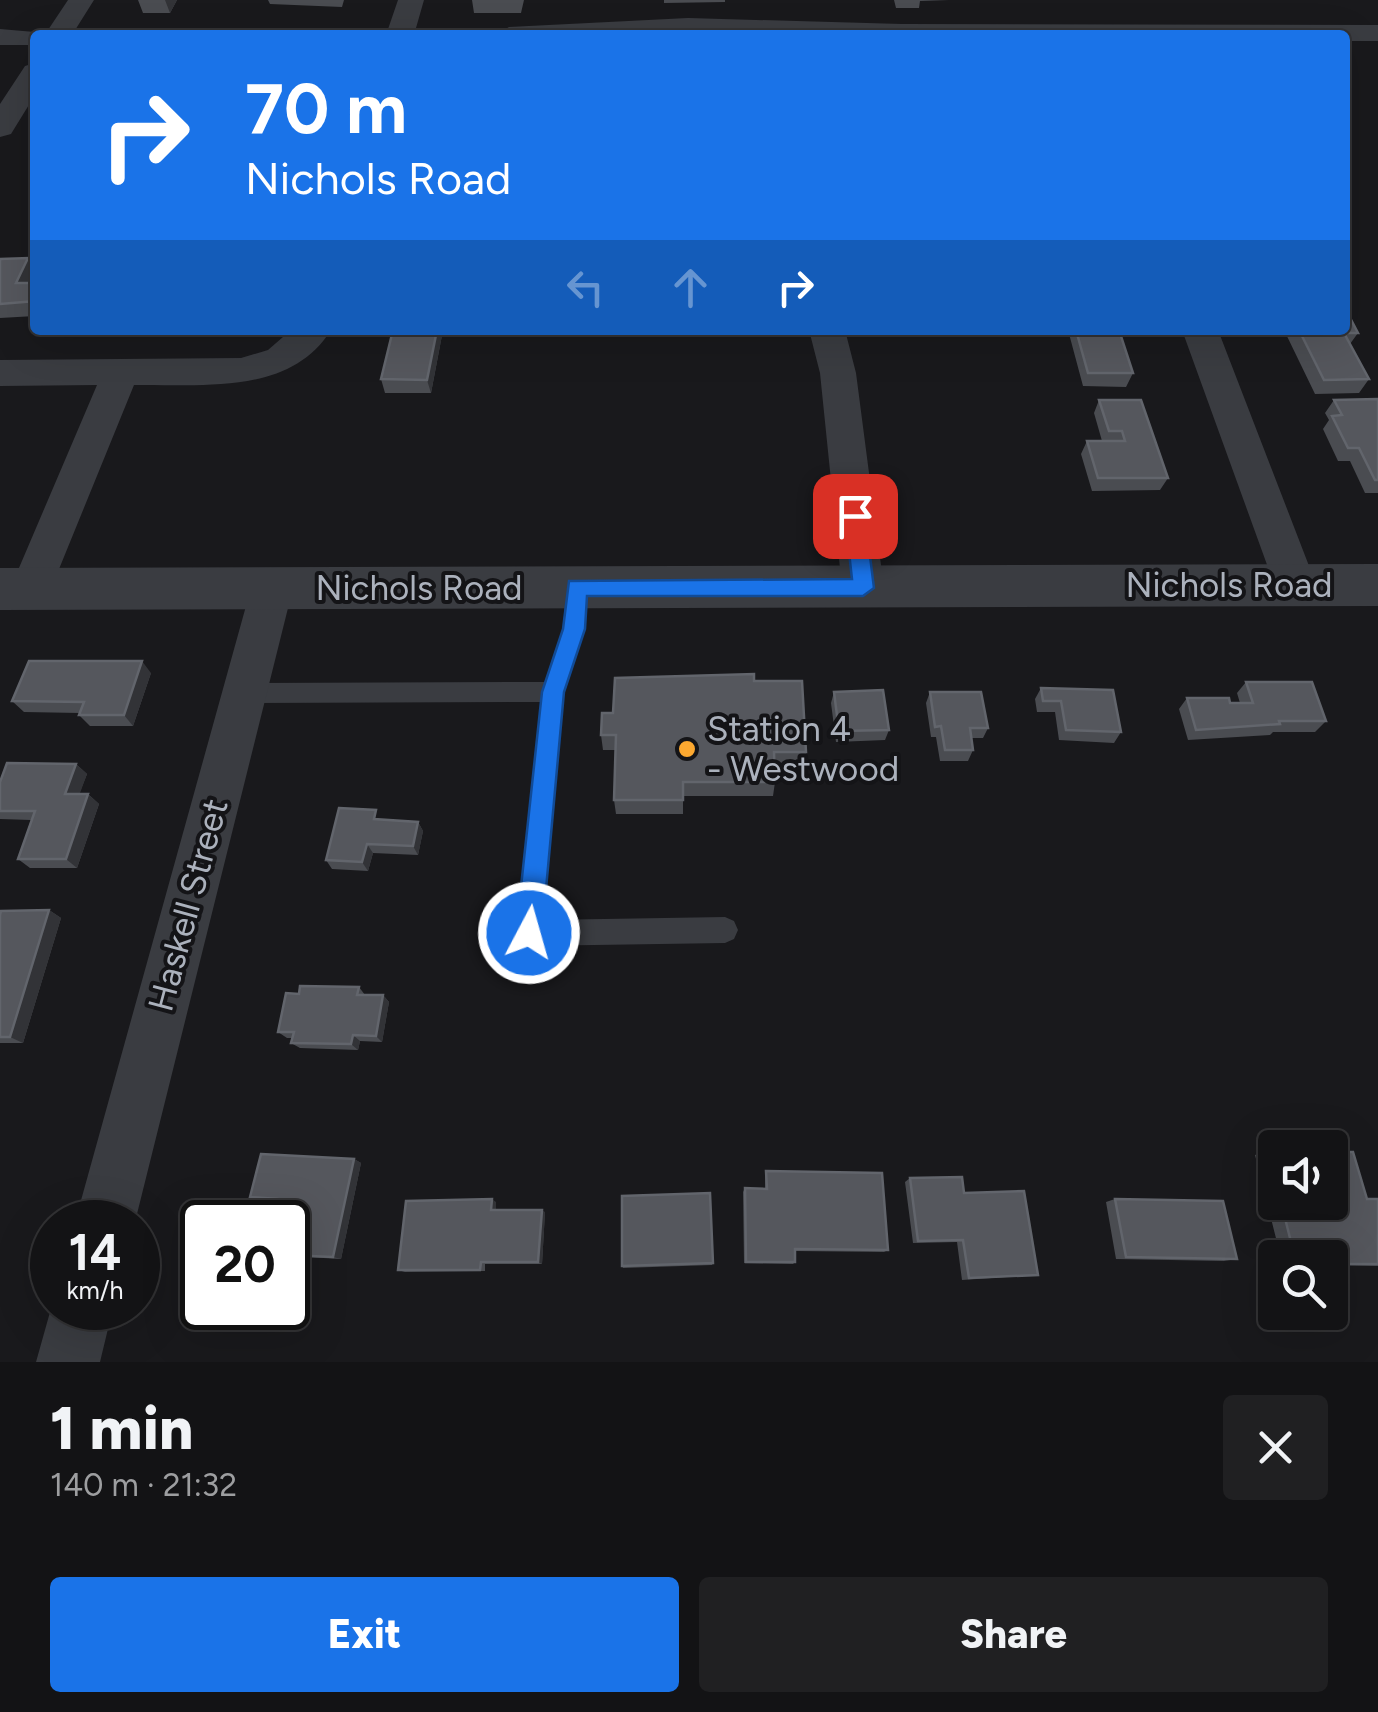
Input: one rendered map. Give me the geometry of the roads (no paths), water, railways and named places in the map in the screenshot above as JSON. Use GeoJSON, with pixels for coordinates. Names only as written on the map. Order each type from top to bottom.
{"type":"FeatureCollection","features":[{"type":"Feature","properties":{"kind":"street"},"geometry":{"type":"LineString","coordinates":[[61,30],[81,0]]}},
{"type":"Feature","properties":{"kind":"street"},"geometry":{"type":"LineString","coordinates":[[402,30],[412,0]]}},
{"type":"Feature","properties":{"kind":"street"},"geometry":{"type":"LineString","coordinates":[[599,0],[596,30],[688,26],[726,30]]}},
{"type":"Feature","properties":{"kind":"street"},"geometry":{"type":"LineString","coordinates":[[1022,6],[1054,30]]}},
{"type":"Feature","properties":{"kind":"street"},"geometry":{"type":"LineString","coordinates":[[1350,33],[1378,33]]}},
{"type":"Feature","properties":{"kind":"street"},"geometry":{"type":"LineString","coordinates":[[0,37],[30,37]]}},
{"type":"Feature","properties":{"kind":"street"},"geometry":{"type":"LineString","coordinates":[[0,128],[30,80]]}},
{"type":"Feature","properties":{"kind":"street"},"geometry":{"type":"LineString","coordinates":[[0,373],[241,371],[264,366],[295,351],[309,335]]}},
{"type":"Feature","properties":{"kind":"street"},"geometry":{"type":"LineString","coordinates":[[828,335],[838,373],[863,588]]}},
{"type":"Feature","properties":{"kind":"street"},"geometry":{"type":"LineString","coordinates":[[1202,335],[1296,584]]}},
{"type":"Feature","properties":{"kind":"street"},"geometry":{"type":"LineString","coordinates":[[16,589],[120,373]]}},
{"type":"Feature","properties":{"kind":"street","name":"Nichols Road"},"geometry":{"type":"LineString","coordinates":[[16,589],[1378,584]]}},
{"type":"Feature","properties":{"kind":"street","name":"Haskell Street"},"geometry":{"type":"LineString","coordinates":[[111,1200],[272,588]]}},
{"type":"Feature","properties":{"kind":"street"},"geometry":{"type":"LineString","coordinates":[[68,1362],[76,1330]]}},
{"type":"Feature","properties":{"kind":"lane"},"geometry":{"type":"LineString","coordinates":[[576,588],[574,629],[553,692],[529,933],[725,930]]}},
{"type":"Feature","properties":{"kind":"lane"},"geometry":{"type":"LineString","coordinates":[[244,693],[553,692]]}},
{"type":"Feature","properties":{"kind":"place","name":"Station 4 - Westwood"},"geometry":{"type":"Point","coordinates":[687,749]}}]}
